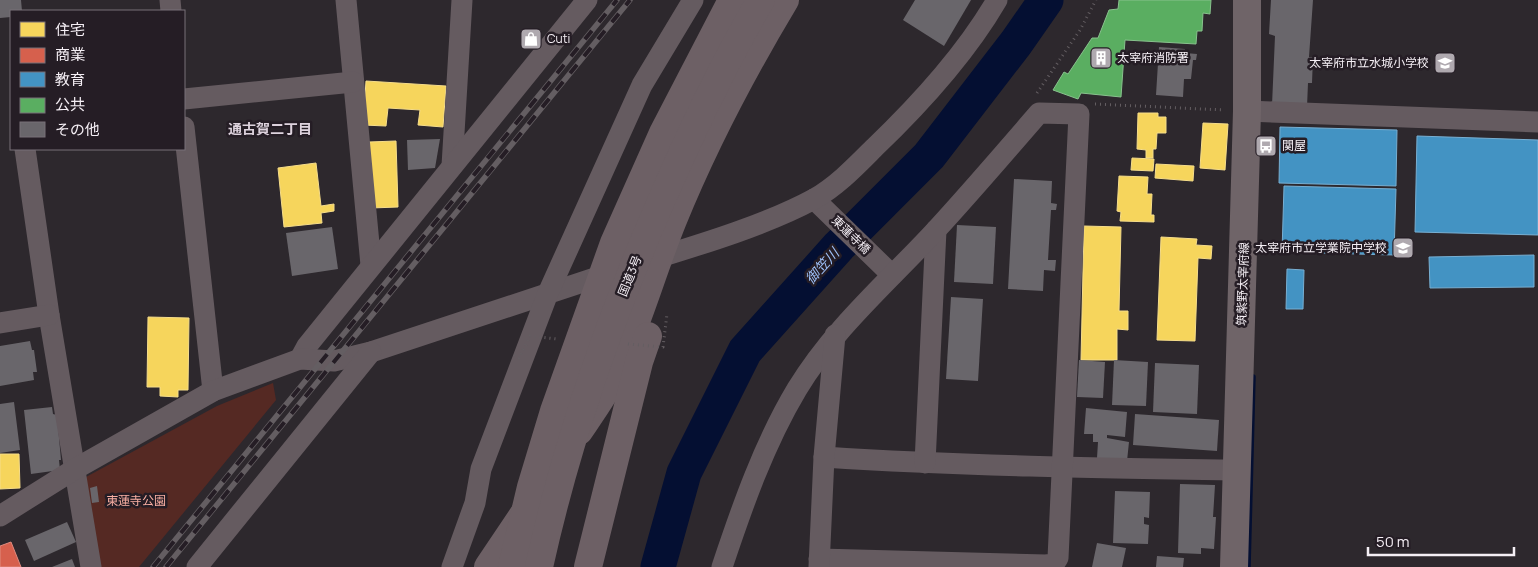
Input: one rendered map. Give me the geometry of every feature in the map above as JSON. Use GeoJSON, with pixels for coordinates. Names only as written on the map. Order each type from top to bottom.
{"type":"FeatureCollection","features":[{"type":"Feature","properties":{"kind":"highway","name":"国道3号"},"geometry":{"type":"LineString","coordinates":[[512,567],[531,487],[554,411],[614,243],[663,133],[732,0]]}},
{"type":"Feature","properties":{"kind":"highway","name":"国道3号"},"geometry":{"type":"LineString","coordinates":[[539,567],[554,497],[608,331],[644,240],[689,137],[742,32],[761,0]]}},
{"type":"Feature","properties":{"kind":"highway"},"geometry":{"type":"LineString","coordinates":[[588,567],[667,255],[689,182],[756,48],[785,0]]}},
{"type":"Feature","properties":{"kind":"highway"},"geometry":{"type":"LineString","coordinates":[[488,567],[609,386],[667,255],[737,116],[801,0]]}},
{"type":"Feature","properties":{"kind":"main road","name":"筑紫野太宰府線"},"geometry":{"type":"LineString","coordinates":[[1234,567],[1247,112],[1247,0]]}},
{"type":"Feature","properties":{"kind":"street"},"geometry":{"type":"LineString","coordinates":[[346,0],[371,265]]}},
{"type":"Feature","properties":{"kind":"street"},"geometry":{"type":"LineString","coordinates":[[452,166],[462,0]]}},
{"type":"Feature","properties":{"kind":"street"},"geometry":{"type":"LineString","coordinates":[[300,359],[307,346],[371,265],[587,0]]}},
{"type":"Feature","properties":{"kind":"street"},"geometry":{"type":"LineString","coordinates":[[452,567],[475,503],[481,469],[548,293],[642,86],[693,0]]}},
{"type":"Feature","properties":{"kind":"street"},"geometry":{"type":"LineString","coordinates":[[0,516],[75,469],[213,391],[300,359],[334,361],[371,352],[667,255],[818,203],[910,113],[983,25],[997,0]]}},
{"type":"Feature","properties":{"kind":"street"},"geometry":{"type":"LineString","coordinates":[[185,99],[353,82]]}},
{"type":"Feature","properties":{"kind":"street"},"geometry":{"type":"LineString","coordinates":[[1247,112],[1538,122]]}},
{"type":"Feature","properties":{"kind":"street"},"geometry":{"type":"LineString","coordinates":[[722,567],[738,517],[769,444],[797,390],[835,335],[885,269],[936,230],[1039,113],[1079,114],[1058,558],[1054,564],[819,563],[824,457],[835,335]]}},
{"type":"Feature","properties":{"kind":"street"},"geometry":{"type":"LineString","coordinates":[[185,136],[213,391]]}},
{"type":"Feature","properties":{"kind":"street"},"geometry":{"type":"LineString","coordinates":[[25,150],[49,315],[91,567]]}},
{"type":"Feature","properties":{"kind":"street","name":"東蓮寺橋"},"geometry":{"type":"LineString","coordinates":[[818,203],[885,269]]}},
{"type":"Feature","properties":{"kind":"street"},"geometry":{"type":"LineString","coordinates":[[925,463],[936,230]]}},
{"type":"Feature","properties":{"kind":"street"},"geometry":{"type":"LineString","coordinates":[[0,323],[49,315]]}},
{"type":"Feature","properties":{"kind":"street"},"geometry":{"type":"LineString","coordinates":[[197,567],[371,352]]}},
{"type":"Feature","properties":{"kind":"street"},"geometry":{"type":"LineString","coordinates":[[824,457],[1063,468],[1237,470]]}},
{"type":"Feature","properties":{"kind":"path"},"geometry":{"type":"LineString","coordinates":[[1032,100],[1080,30],[1096,0]]}},
{"type":"Feature","properties":{"kind":"path"},"geometry":{"type":"LineString","coordinates":[[1091,103],[1247,112]]}},
{"type":"Feature","properties":{"kind":"green space","name":"東蓮寺公園"},"geometry":{"type":"Polygon","coordinates":[[[273,383],[276,400],[139,567],[100,567],[86,477],[217,406],[273,383]]]}},
{"type":"Feature","properties":{"kind":"building: 住宅"},"geometry":{"type":"Polygon","coordinates":[[[366,81],[446,86],[443,127],[418,125],[420,110],[388,108],[386,126],[363,125],[366,81]]]}},
{"type":"Feature","properties":{"kind":"building: 住宅"},"geometry":{"type":"Polygon","coordinates":[[[1138,113],[1158,113],[1158,117],[1166,117],[1166,133],[1157,133],[1156,149],[1153,149],[1153,158],[1146,158],[1146,150],[1137,149],[1138,113]]]}},
{"type":"Feature","properties":{"kind":"building: 住宅"},"geometry":{"type":"Polygon","coordinates":[[[1203,123],[1228,124],[1225,170],[1200,168],[1203,123]]]}},
{"type":"Feature","properties":{"kind":"building: 住宅"},"geometry":{"type":"Polygon","coordinates":[[[396,141],[398,207],[371,208],[369,142],[396,141]]]}},
{"type":"Feature","properties":{"kind":"building: 住宅"},"geometry":{"type":"Polygon","coordinates":[[[1132,158],[1154,159],[1153,171],[1131,170],[1132,158]]]}},
{"type":"Feature","properties":{"kind":"building: 住宅"},"geometry":{"type":"Polygon","coordinates":[[[316,163],[321,206],[334,204],[334,211],[321,213],[322,223],[284,227],[278,168],[316,163]]]}},
{"type":"Feature","properties":{"kind":"building: 住宅"},"geometry":{"type":"Polygon","coordinates":[[[1156,164],[1194,166],[1193,181],[1155,178],[1156,164]]]}},
{"type":"Feature","properties":{"kind":"building: 住宅"},"geometry":{"type":"Polygon","coordinates":[[[1119,176],[1148,177],[1147,194],[1152,194],[1151,215],[1154,215],[1154,222],[1120,221],[1121,212],[1117,211],[1119,176]]]}},
{"type":"Feature","properties":{"kind":"building: 住宅"},"geometry":{"type":"Polygon","coordinates":[[[1084,226],[1121,227],[1119,311],[1128,311],[1128,330],[1117,329],[1117,360],[1081,360],[1084,226]]]}},
{"type":"Feature","properties":{"kind":"building: 住宅"},"geometry":{"type":"Polygon","coordinates":[[[1161,237],[1197,239],[1196,245],[1212,246],[1211,259],[1198,258],[1195,341],[1157,340],[1161,237]]]}},
{"type":"Feature","properties":{"kind":"building: 住宅"},"geometry":{"type":"Polygon","coordinates":[[[148,317],[189,318],[188,390],[178,390],[178,397],[160,396],[160,387],[147,387],[148,317]]]}},
{"type":"Feature","properties":{"kind":"building: 住宅"},"geometry":{"type":"Polygon","coordinates":[[[0,454],[19,454],[20,488],[0,489],[0,454]]]}},
{"type":"Feature","properties":{"kind":"building: 商業"},"geometry":{"type":"Polygon","coordinates":[[[11,542],[21,567],[0,567],[0,546],[11,542]]]}},
{"type":"Feature","properties":{"kind":"building: 教育"},"geometry":{"type":"Polygon","coordinates":[[[1280,127],[1397,130],[1396,186],[1279,183],[1280,127]]]}},
{"type":"Feature","properties":{"kind":"building: 教育"},"geometry":{"type":"Polygon","coordinates":[[[1417,136],[1538,140],[1538,235],[1415,232],[1417,136]]]}},
{"type":"Feature","properties":{"kind":"building: 教育"},"geometry":{"type":"Polygon","coordinates":[[[1284,186],[1396,189],[1394,255],[1282,252],[1284,186]]]}},
{"type":"Feature","properties":{"kind":"building: 教育"},"geometry":{"type":"Polygon","coordinates":[[[1534,255],[1534,287],[1430,288],[1429,257],[1534,255]]]}},
{"type":"Feature","properties":{"kind":"building: 教育"},"geometry":{"type":"Polygon","coordinates":[[[1287,269],[1304,270],[1303,309],[1286,309],[1287,269]]]}},
{"type":"Feature","properties":{"kind":"building: 公共","name":"太宰府消防署"},"geometry":{"type":"Polygon","coordinates":[[[1119,0],[1211,0],[1210,14],[1203,13],[1202,31],[1197,31],[1196,44],[1125,40],[1121,97],[1081,93],[1078,99],[1053,90],[1064,72],[1068,74],[1092,38],[1098,38],[1109,10],[1118,9],[1119,0]]]}},
{"type":"Feature","properties":{"kind":"building: その他"},"geometry":{"type":"Polygon","coordinates":[[[0,0],[21,0],[22,10],[10,10],[10,17],[0,18],[0,0]]]}},
{"type":"Feature","properties":{"kind":"building: その他"},"geometry":{"type":"Polygon","coordinates":[[[915,0],[971,0],[944,46],[903,20],[915,0]]]}},
{"type":"Feature","properties":{"kind":"building: その他"},"geometry":{"type":"Polygon","coordinates":[[[1271,0],[1313,0],[1309,57],[1313,57],[1312,83],[1308,83],[1307,107],[1272,105],[1275,36],[1269,34],[1271,0]]]}},
{"type":"Feature","properties":{"kind":"building: その他"},"geometry":{"type":"Polygon","coordinates":[[[1159,47],[1185,49],[1185,53],[1197,54],[1196,60],[1193,60],[1191,79],[1184,79],[1183,97],[1156,95],[1159,47]]]}},
{"type":"Feature","properties":{"kind":"building: その他"},"geometry":{"type":"Polygon","coordinates":[[[440,139],[435,168],[408,170],[407,140],[440,139]]]}},
{"type":"Feature","properties":{"kind":"building: その他"},"geometry":{"type":"Polygon","coordinates":[[[1014,179],[1052,181],[1051,203],[1057,204],[1056,210],[1051,210],[1048,260],[1056,260],[1055,271],[1044,270],[1043,291],[1008,289],[1014,179]]]}},
{"type":"Feature","properties":{"kind":"building: その他"},"geometry":{"type":"Polygon","coordinates":[[[957,225],[996,227],[993,284],[954,282],[957,225]]]}},
{"type":"Feature","properties":{"kind":"building: その他"},"geometry":{"type":"Polygon","coordinates":[[[332,227],[338,269],[292,276],[286,233],[332,227]]]}},
{"type":"Feature","properties":{"kind":"building: その他"},"geometry":{"type":"Polygon","coordinates":[[[951,297],[983,299],[978,381],[946,379],[951,297]]]}},
{"type":"Feature","properties":{"kind":"building: その他"},"geometry":{"type":"Polygon","coordinates":[[[30,341],[32,350],[34,350],[37,372],[33,372],[34,380],[0,386],[0,346],[30,341]]]}},
{"type":"Feature","properties":{"kind":"building: その他"},"geometry":{"type":"Polygon","coordinates":[[[1079,360],[1105,362],[1103,398],[1077,397],[1079,360]]]}},
{"type":"Feature","properties":{"kind":"building: その他"},"geometry":{"type":"Polygon","coordinates":[[[1114,360],[1148,362],[1146,406],[1112,405],[1114,360]]]}},
{"type":"Feature","properties":{"kind":"building: その他"},"geometry":{"type":"Polygon","coordinates":[[[1155,363],[1199,365],[1197,414],[1153,412],[1155,363]]]}},
{"type":"Feature","properties":{"kind":"building: その他"},"geometry":{"type":"Polygon","coordinates":[[[14,402],[20,450],[0,453],[0,404],[14,402]]]}},
{"type":"Feature","properties":{"kind":"building: その他"},"geometry":{"type":"Polygon","coordinates":[[[52,407],[53,414],[57,415],[61,460],[59,460],[60,470],[31,474],[24,410],[52,407]]]}},
{"type":"Feature","properties":{"kind":"building: その他"},"geometry":{"type":"Polygon","coordinates":[[[1086,408],[1127,412],[1125,437],[1107,435],[1107,438],[1129,442],[1127,461],[1097,458],[1098,442],[1093,442],[1093,434],[1084,434],[1086,408]]]}},
{"type":"Feature","properties":{"kind":"building: その他"},"geometry":{"type":"Polygon","coordinates":[[[1135,414],[1219,420],[1217,451],[1133,445],[1135,414]]]}},
{"type":"Feature","properties":{"kind":"building: その他"},"geometry":{"type":"Polygon","coordinates":[[[1180,484],[1215,485],[1214,549],[1201,548],[1201,554],[1178,553],[1180,484]]]}},
{"type":"Feature","properties":{"kind":"building: その他"},"geometry":{"type":"Polygon","coordinates":[[[97,486],[99,502],[92,503],[90,488],[97,486]]]}},
{"type":"Feature","properties":{"kind":"building: その他"},"geometry":{"type":"Polygon","coordinates":[[[1115,491],[1150,492],[1149,518],[1144,517],[1144,524],[1149,525],[1148,544],[1113,543],[1115,491]]]}},
{"type":"Feature","properties":{"kind":"building: その他"},"geometry":{"type":"Polygon","coordinates":[[[67,522],[76,542],[34,561],[25,540],[67,522]]]}},
{"type":"Feature","properties":{"kind":"building: その他"},"geometry":{"type":"Polygon","coordinates":[[[1097,543],[1126,548],[1122,567],[1092,567],[1097,543]]]}},
{"type":"Feature","properties":{"kind":"building: その他"},"geometry":{"type":"Polygon","coordinates":[[[1157,556],[1184,558],[1183,567],[1156,567],[1157,556]]]}},
{"type":"Feature","properties":{"kind":"building: その他"},"geometry":{"type":"Polygon","coordinates":[[[72,559],[75,567],[52,567],[72,559]]]}},
{"type":"Feature","properties":{"kind":"waterway","name":"御笠川"},"geometry":{"type":"LineString","coordinates":[[658,567],[684,473],[745,351],[839,246],[929,156],[1016,43],[1046,0]]}},
{"type":"Feature","properties":{"kind":"waterway"},"geometry":{"type":"LineString","coordinates":[[1248,567],[1253,377]]}},
{"type":"Feature","properties":{"kind":"railway"},"geometry":{"type":"LineString","coordinates":[[153,567],[617,0]]}},
{"type":"Feature","properties":{"kind":"railway"},"geometry":{"type":"LineString","coordinates":[[166,567],[630,0]]}},
{"type":"Feature","properties":{"kind":"place","name":"Cuti"},"geometry":{"type":"Point","coordinates":[531,39]}},
{"type":"Feature","properties":{"kind":"place","name":"太宰府消防署"},"geometry":{"type":"Point","coordinates":[1101,58]}},
{"type":"Feature","properties":{"kind":"place","name":"太宰府市立水城小学校"},"geometry":{"type":"Point","coordinates":[1445,63]}},
{"type":"Feature","properties":{"kind":"place","name":"関屋"},"geometry":{"type":"Point","coordinates":[1266,146]}},
{"type":"Feature","properties":{"kind":"place","name":"太宰府市立学業院中学校"},"geometry":{"type":"Point","coordinates":[1403,248]}},
{"type":"Feature","properties":{"kind":"district","name":"通古賀二丁目"},"geometry":{"type":"Point","coordinates":[270,129]}}]}
